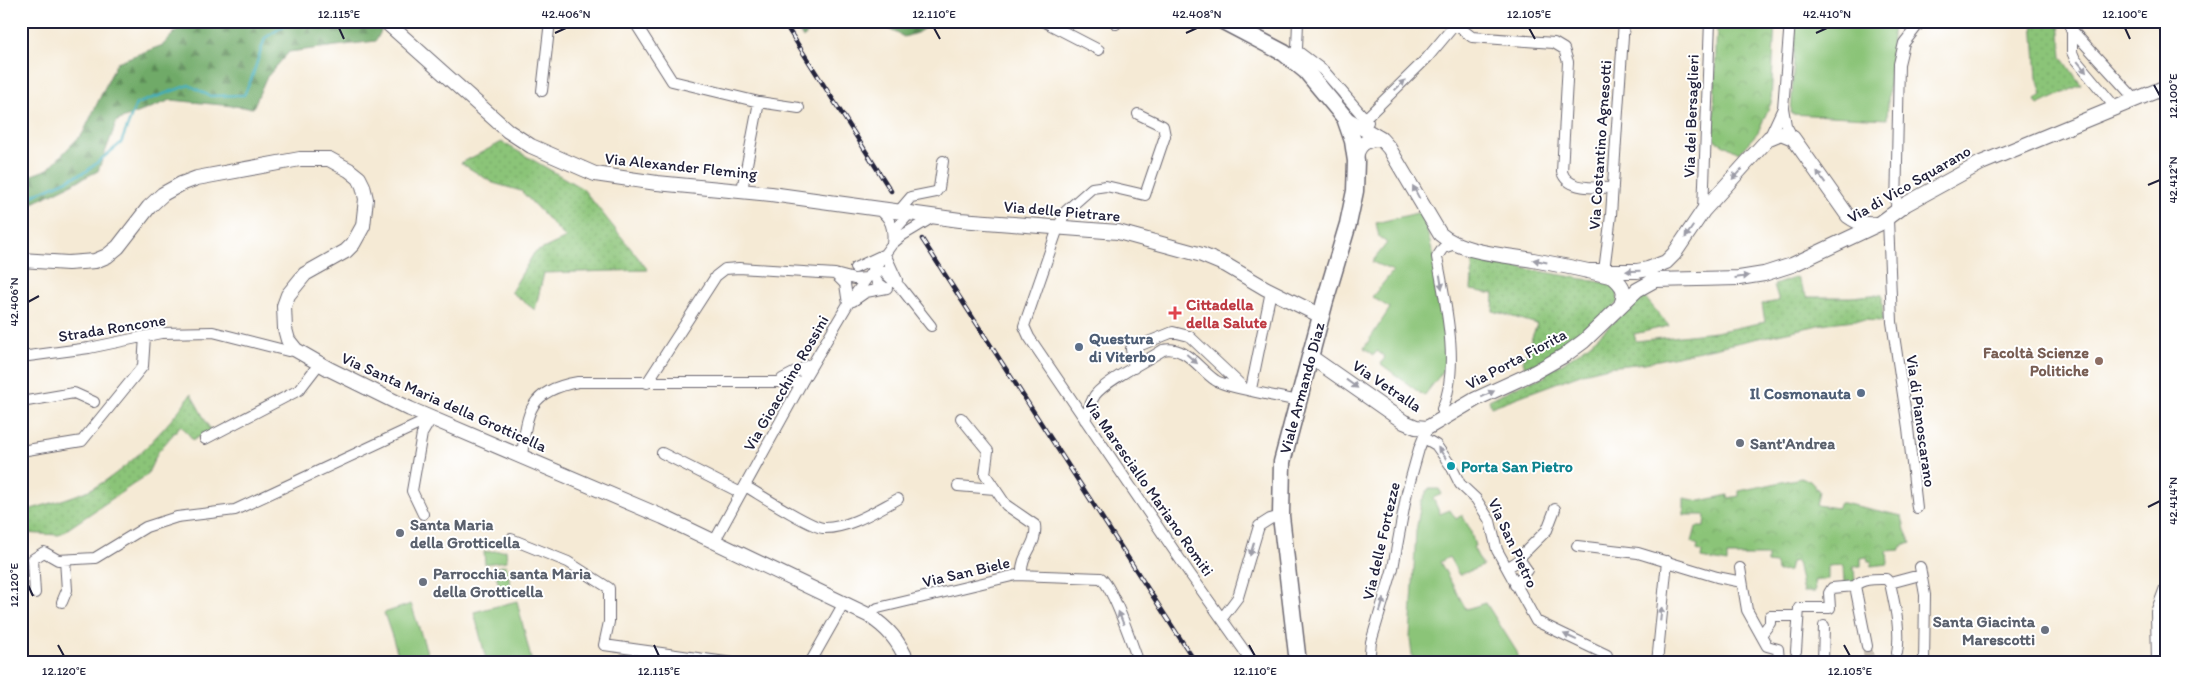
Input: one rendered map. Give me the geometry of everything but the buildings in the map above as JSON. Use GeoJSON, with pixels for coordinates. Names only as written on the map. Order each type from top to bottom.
{"type":"FeatureCollection","features":[{"type":"Feature","properties":{"kind":"main road","name":"Via Alexander Fleming"},"geometry":{"type":"LineString","coordinates":[[385,21],[508,131],[531,146],[595,174],[656,183],[742,190],[876,208]]}},
{"type":"Feature","properties":{"kind":"main road"},"geometry":{"type":"LineString","coordinates":[[1223,21],[1293,54],[1346,118],[1381,139],[1410,180],[1440,234],[1455,244],[1613,277],[1621,284],[1625,294],[1621,305]]}},
{"type":"Feature","properties":{"kind":"main road","name":"Via di Vico Squarano"},"geometry":{"type":"LineString","coordinates":[[1621,305],[1644,284],[1655,280],[1739,278],[1764,274],[1792,265],[1839,244],[1888,218],[1923,194],[1981,163],[2166,87]]}},
{"type":"Feature","properties":{"kind":"main road","name":"Viale Armando Diaz"},"geometry":{"type":"LineString","coordinates":[[1298,663],[1281,516],[1282,462],[1352,208],[1356,161],[1353,141],[1346,118]]}},
{"type":"Feature","properties":{"kind":"main road"},"geometry":{"type":"LineString","coordinates":[[1588,271],[1648,270],[1666,262],[1674,254],[1703,211],[1769,138],[1781,133],[1793,138],[1848,216],[1857,223],[1866,225],[1888,218]]}},
{"type":"Feature","properties":{"kind":"main road"},"geometry":{"type":"LineString","coordinates":[[1356,161],[1357,152],[1362,144],[1370,140],[1381,139]]}},
{"type":"Feature","properties":{"kind":"main road"},"geometry":{"type":"LineString","coordinates":[[21,260],[68,263],[95,261],[107,256],[118,247],[150,207],[163,194],[181,184],[197,178],[300,159],[329,159],[359,178],[366,199],[364,218],[359,236],[354,244],[346,251],[305,274],[288,295],[284,306],[285,329],[288,340],[296,350]]}},
{"type":"Feature","properties":{"kind":"main road","name":"Via delle Pietrare"},"geometry":{"type":"LineString","coordinates":[[876,208],[933,217],[1118,232],[1202,255],[1226,265],[1271,291],[1321,316]]}},
{"type":"Feature","properties":{"kind":"main road"},"geometry":{"type":"LineString","coordinates":[[1839,244],[1846,236],[1849,226],[1848,216]]}},
{"type":"Feature","properties":{"kind":"main road"},"geometry":{"type":"LineString","coordinates":[[1674,254],[1673,264],[1677,271],[1694,278]]}},
{"type":"Feature","properties":{"kind":"main road","name":"Via Porta Fiorita"},"geometry":{"type":"LineString","coordinates":[[1445,417],[1476,399],[1535,372],[1565,355],[1584,341],[1621,305]]}},
{"type":"Feature","properties":{"kind":"main road","name":"Via Santa Maria della Grotticella"},"geometry":{"type":"LineString","coordinates":[[296,350],[319,364],[432,418],[663,517],[868,615],[884,626],[900,643],[908,663]]}},
{"type":"Feature","properties":{"kind":"main road","name":"Via Vetralla"},"geometry":{"type":"LineString","coordinates":[[1312,357],[1404,422],[1426,433],[1445,417]]}},
{"type":"Feature","properties":{"kind":"street"},"geometry":{"type":"LineString","coordinates":[[542,91],[550,21]]}},
{"type":"Feature","properties":{"kind":"street"},"geometry":{"type":"LineString","coordinates":[[634,21],[672,81],[759,102],[799,108]]}},
{"type":"Feature","properties":{"kind":"street"},"geometry":{"type":"LineString","coordinates":[[1043,21],[1099,50]]}},
{"type":"Feature","properties":{"kind":"street"},"geometry":{"type":"LineString","coordinates":[[1298,21],[1293,54],[1324,71],[1381,139]]}},
{"type":"Feature","properties":{"kind":"street","name":"Via Costantino Agnesotti"},"geometry":{"type":"LineString","coordinates":[[1604,271],[1613,188],[1624,21]]}},
{"type":"Feature","properties":{"kind":"street","name":"Via dei Bersaglieri"},"geometry":{"type":"LineString","coordinates":[[1703,211],[1710,21]]}},
{"type":"Feature","properties":{"kind":"street"},"geometry":{"type":"LineString","coordinates":[[1790,21],[1783,108],[1786,125],[1793,138]]}},
{"type":"Feature","properties":{"kind":"street","name":"Via di Pianoscarano"},"geometry":{"type":"LineString","coordinates":[[1918,508],[1892,318],[1888,218],[1899,64],[1904,43],[1922,21]]}},
{"type":"Feature","properties":{"kind":"street"},"geometry":{"type":"LineString","coordinates":[[1365,118],[1427,58],[1457,23],[1472,37],[1554,43],[1564,49],[1568,62],[1562,172],[1564,177],[1575,186],[1613,188]]}},
{"type":"Feature","properties":{"kind":"street"},"geometry":{"type":"LineString","coordinates":[[2071,25],[2135,99]]}},
{"type":"Feature","properties":{"kind":"street"},"geometry":{"type":"LineString","coordinates":[[2071,25],[2072,52],[2075,59],[2115,107]]}},
{"type":"Feature","properties":{"kind":"street"},"geometry":{"type":"LineString","coordinates":[[742,190],[759,102]]}},
{"type":"Feature","properties":{"kind":"street"},"geometry":{"type":"LineString","coordinates":[[1769,138],[1783,108]]}},
{"type":"Feature","properties":{"kind":"street"},"geometry":{"type":"LineString","coordinates":[[1058,228],[1066,211],[1092,188],[1106,186],[1145,195],[1164,136],[1163,126],[1138,114]]}},
{"type":"Feature","properties":{"kind":"street"},"geometry":{"type":"LineString","coordinates":[[898,233],[911,197],[936,192],[939,188],[943,161]]}},
{"type":"Feature","properties":{"kind":"street"},"geometry":{"type":"LineString","coordinates":[[876,208],[887,215],[898,233]]}},
{"type":"Feature","properties":{"kind":"street"},"geometry":{"type":"LineString","coordinates":[[898,233],[933,217]]}},
{"type":"Feature","properties":{"kind":"street","name":"Via Maresciallo Mariano Romiti"},"geometry":{"type":"LineString","coordinates":[[1058,228],[1024,326],[1029,337],[1085,420],[1253,663]]}},
{"type":"Feature","properties":{"kind":"street","name":"Via Gioacchino Rossini"},"geometry":{"type":"LineString","coordinates":[[714,542],[791,401],[798,378],[813,363],[848,304],[898,233]]}},
{"type":"Feature","properties":{"kind":"street"},"geometry":{"type":"LineString","coordinates":[[1445,417],[1442,410],[1450,389],[1451,377],[1448,324],[1438,257],[1443,248],[1455,244]]}},
{"type":"Feature","properties":{"kind":"street"},"geometry":{"type":"LineString","coordinates":[[835,274],[855,268],[885,254],[900,288]]}},
{"type":"Feature","properties":{"kind":"street"},"geometry":{"type":"LineString","coordinates":[[647,383],[716,276],[725,270],[739,268],[835,274],[854,279],[883,271],[900,288],[931,326]]}},
{"type":"Feature","properties":{"kind":"street"},"geometry":{"type":"LineString","coordinates":[[855,268],[869,274],[885,288]]}},
{"type":"Feature","properties":{"kind":"street"},"geometry":{"type":"LineString","coordinates":[[835,274],[844,284],[848,304],[866,292],[885,288],[900,288]]}},
{"type":"Feature","properties":{"kind":"street"},"geometry":{"type":"LineString","coordinates":[[1247,389],[1271,291]]}},
{"type":"Feature","properties":{"kind":"street","name":"Strada Roncone"},"geometry":{"type":"LineString","coordinates":[[21,357],[89,348],[161,333],[213,332],[288,351],[296,350]]}},
{"type":"Feature","properties":{"kind":"street"},"geometry":{"type":"LineString","coordinates":[[1134,368],[1131,349],[1173,332],[1189,336],[1247,389]]}},
{"type":"Feature","properties":{"kind":"street"},"geometry":{"type":"LineString","coordinates":[[21,451],[82,441],[143,366],[145,336]]}},
{"type":"Feature","properties":{"kind":"street"},"geometry":{"type":"LineString","coordinates":[[1085,420],[1096,394],[1163,350],[1171,348],[1181,351],[1216,381],[1298,401]]}},
{"type":"Feature","properties":{"kind":"street"},"geometry":{"type":"LineString","coordinates":[[205,439],[299,390],[319,364]]}},
{"type":"Feature","properties":{"kind":"street"},"geometry":{"type":"LineString","coordinates":[[522,456],[527,418],[532,405],[559,386],[578,382],[776,381],[798,378]]}},
{"type":"Feature","properties":{"kind":"street"},"geometry":{"type":"LineString","coordinates":[[776,381],[787,392],[791,401]]}},
{"type":"Feature","properties":{"kind":"street"},"geometry":{"type":"LineString","coordinates":[[21,402],[74,393],[94,402]]}},
{"type":"Feature","properties":{"kind":"street"},"geometry":{"type":"LineString","coordinates":[[423,514],[412,491],[422,434],[432,418]]}},
{"type":"Feature","properties":{"kind":"street"},"geometry":{"type":"LineString","coordinates":[[36,593],[34,559],[44,552],[58,560],[95,558],[146,527],[176,516],[235,510],[432,418]]}},
{"type":"Feature","properties":{"kind":"street"},"geometry":{"type":"LineString","coordinates":[[961,418],[988,451],[985,474],[1006,505],[1035,525],[1037,535],[1021,564],[1022,575]]}},
{"type":"Feature","properties":{"kind":"street","name":"Via San Pietro"},"geometry":{"type":"LineString","coordinates":[[1426,433],[1451,466],[1460,484],[1476,499],[1490,521],[1497,550],[1536,621],[1607,655],[1608,663]]}},
{"type":"Feature","properties":{"kind":"street","name":"Via delle Fortezze"},"geometry":{"type":"LineString","coordinates":[[1369,663],[1371,642],[1393,568],[1407,492],[1419,449],[1426,433]]}},
{"type":"Feature","properties":{"kind":"street"},"geometry":{"type":"LineString","coordinates":[[662,453],[822,528],[856,521],[898,499]]}},
{"type":"Feature","properties":{"kind":"street"},"geometry":{"type":"LineString","coordinates":[[958,486],[995,489]]}},
{"type":"Feature","properties":{"kind":"street"},"geometry":{"type":"LineString","coordinates":[[1506,568],[1520,560],[1522,554],[1547,530],[1555,509]]}},
{"type":"Feature","properties":{"kind":"street"},"geometry":{"type":"LineString","coordinates":[[1223,618],[1238,597],[1259,526],[1270,519],[1281,516]]}},
{"type":"Feature","properties":{"kind":"street"},"geometry":{"type":"LineString","coordinates":[[511,539],[568,562],[609,588],[608,622],[604,645],[728,662]]}},
{"type":"Feature","properties":{"kind":"street"},"geometry":{"type":"LineString","coordinates":[[1577,546],[1612,552],[1638,553],[1717,577],[1742,582]]}},
{"type":"Feature","properties":{"kind":"street"},"geometry":{"type":"LineString","coordinates":[[62,602],[67,590],[65,560]]}},
{"type":"Feature","properties":{"kind":"street"},"geometry":{"type":"LineString","coordinates":[[1515,585],[1527,570],[1520,560]]}},
{"type":"Feature","properties":{"kind":"street"},"geometry":{"type":"LineString","coordinates":[[1657,663],[1666,561]]}},
{"type":"Feature","properties":{"kind":"street"},"geometry":{"type":"LineString","coordinates":[[1740,568],[1747,610],[1767,646],[1778,649],[1778,662]]}},
{"type":"Feature","properties":{"kind":"street"},"geometry":{"type":"LineString","coordinates":[[1890,583],[1920,571],[1925,595],[1924,663]]}},
{"type":"Feature","properties":{"kind":"street","name":"Via San Biele"},"geometry":{"type":"LineString","coordinates":[[868,615],[878,608],[1022,575],[1101,578],[1112,595],[1139,663]]}},
{"type":"Feature","properties":{"kind":"street"},"geometry":{"type":"LineString","coordinates":[[1796,650],[1799,608],[1830,608],[1829,593],[1832,588],[1855,586],[1859,582],[1872,579],[1886,579],[1890,583],[1897,622],[1899,642],[1897,653]]}},
{"type":"Feature","properties":{"kind":"street"},"geometry":{"type":"LineString","coordinates":[[2157,663],[2156,612],[2166,585]]}},
{"type":"Feature","properties":{"kind":"street"},"geometry":{"type":"LineString","coordinates":[[1855,586],[1867,646]]}},
{"type":"Feature","properties":{"kind":"street"},"geometry":{"type":"LineString","coordinates":[[810,663],[844,603]]}},
{"type":"Feature","properties":{"kind":"street"},"geometry":{"type":"LineString","coordinates":[[1761,634],[1770,624],[1770,616],[1798,616]]}},
{"type":"Feature","properties":{"kind":"street"},"geometry":{"type":"LineString","coordinates":[[1824,626],[1824,661]]}},
{"type":"Feature","properties":{"kind":"street"},"geometry":{"type":"LineString","coordinates":[[2162,663],[2166,662]]}},
{"type":"Feature","properties":{"kind":"green space"},"geometry":{"type":"Polygon","coordinates":[[[185,21],[386,21],[376,41],[289,52],[266,78],[253,108],[171,100],[117,121],[98,171],[21,209],[21,179],[48,169],[83,133],[117,62],[163,45],[185,21]]]}},
{"type":"Feature","properties":{"kind":"green space"},"geometry":{"type":"Polygon","coordinates":[[[793,21],[821,21],[803,38],[793,21]]]}},
{"type":"Feature","properties":{"kind":"green space"},"geometry":{"type":"Polygon","coordinates":[[[874,21],[935,21],[917,33],[904,37],[874,21]]]}},
{"type":"Feature","properties":{"kind":"green space"},"geometry":{"type":"Polygon","coordinates":[[[1717,21],[1775,21],[1771,103],[1758,132],[1739,153],[1713,139],[1717,21]]]}},
{"type":"Feature","properties":{"kind":"green space"},"geometry":{"type":"Polygon","coordinates":[[[1796,21],[1893,21],[1887,119],[1791,114],[1796,21]]]}},
{"type":"Feature","properties":{"kind":"green space"},"geometry":{"type":"Polygon","coordinates":[[[2033,21],[2059,21],[2062,57],[2081,85],[2038,105],[2035,100],[2042,95],[2037,78],[2033,21]]]}},
{"type":"Feature","properties":{"kind":"green space"},"geometry":{"type":"Polygon","coordinates":[[[502,142],[583,189],[648,270],[544,273],[535,310],[511,292],[534,253],[566,238],[521,191],[493,183],[461,163],[502,142]]]}},
{"type":"Feature","properties":{"kind":"green space"},"geometry":{"type":"Polygon","coordinates":[[[1421,212],[1440,288],[1447,366],[1424,396],[1381,364],[1385,357],[1377,351],[1374,355],[1364,348],[1390,308],[1372,297],[1393,271],[1372,262],[1387,243],[1379,237],[1376,223],[1421,212]]]}},
{"type":"Feature","properties":{"kind":"green space"},"geometry":{"type":"Polygon","coordinates":[[[1473,259],[1611,284],[1617,287],[1618,302],[1582,338],[1526,371],[1523,361],[1537,324],[1493,311],[1494,294],[1471,290],[1473,259]]]}},
{"type":"Feature","properties":{"kind":"green space"},"geometry":{"type":"Polygon","coordinates":[[[1797,277],[1807,297],[1851,297],[1882,294],[1883,321],[1855,320],[1828,323],[1645,363],[1608,367],[1583,373],[1491,407],[1489,400],[1522,384],[1545,377],[1546,372],[1586,346],[1643,295],[1669,326],[1634,334],[1636,341],[1715,332],[1765,322],[1762,304],[1779,301],[1774,285],[1797,277]]]}},
{"type":"Feature","properties":{"kind":"green space"},"geometry":{"type":"Polygon","coordinates":[[[191,394],[211,431],[193,440],[181,425],[158,452],[147,475],[59,535],[21,533],[21,512],[74,496],[104,481],[132,460],[159,434],[191,394]]]}},
{"type":"Feature","properties":{"kind":"green space"},"geometry":{"type":"Polygon","coordinates":[[[1801,478],[1810,481],[1819,491],[1816,505],[1837,508],[1840,503],[1843,503],[1902,516],[1905,530],[1911,543],[1901,547],[1900,550],[1887,551],[1888,564],[1872,566],[1871,561],[1868,561],[1867,557],[1861,558],[1861,566],[1854,566],[1855,583],[1844,584],[1843,565],[1828,566],[1828,579],[1814,581],[1815,592],[1803,592],[1797,561],[1791,562],[1789,571],[1777,572],[1776,564],[1767,563],[1767,556],[1727,556],[1727,563],[1701,558],[1702,552],[1697,550],[1698,545],[1692,542],[1696,527],[1704,527],[1705,515],[1684,515],[1684,498],[1700,501],[1728,495],[1728,498],[1739,496],[1739,491],[1801,478]]]}},
{"type":"Feature","properties":{"kind":"green space"},"geometry":{"type":"Polygon","coordinates":[[[1428,489],[1439,489],[1442,494],[1433,498],[1440,514],[1450,510],[1456,519],[1462,515],[1470,529],[1475,546],[1473,547],[1483,566],[1459,575],[1449,557],[1440,562],[1466,609],[1486,603],[1517,652],[1520,663],[1413,663],[1410,638],[1416,531],[1421,503],[1428,489]]]}},
{"type":"Feature","properties":{"kind":"green space"},"geometry":{"type":"Polygon","coordinates":[[[506,550],[507,561],[485,564],[484,552],[506,550]]]}},
{"type":"Feature","properties":{"kind":"green space"},"geometry":{"type":"Polygon","coordinates":[[[506,565],[511,587],[500,589],[494,568],[506,565]]]}},
{"type":"Feature","properties":{"kind":"green space"},"geometry":{"type":"Polygon","coordinates":[[[517,601],[532,663],[487,663],[474,612],[517,601]]]}},
{"type":"Feature","properties":{"kind":"green space"},"geometry":{"type":"Polygon","coordinates":[[[411,604],[428,655],[401,663],[384,613],[411,604]]]}},
{"type":"Feature","properties":{"kind":"waterway"},"geometry":{"type":"LineString","coordinates":[[21,201],[87,171],[121,143],[136,104],[189,85],[210,96],[244,95],[265,38],[291,21]]}},
{"type":"Feature","properties":{"kind":"tunnel"},"geometry":{"type":"LineString","coordinates":[[1867,646],[1870,663]]}},
{"type":"Feature","properties":{"kind":"tunnel"},"geometry":{"type":"LineString","coordinates":[[1793,663],[1796,651]]}},
{"type":"Feature","properties":{"kind":"railway"},"geometry":{"type":"LineString","coordinates":[[783,21],[891,191]]}},
{"type":"Feature","properties":{"kind":"railway"},"geometry":{"type":"LineString","coordinates":[[922,239],[1196,663]]}},
{"type":"Feature","properties":{"kind":"place","name":"Cittadella della Salute"},"geometry":{"type":"Point","coordinates":[1175,313]}},
{"type":"Feature","properties":{"kind":"place","name":"Questura di Viterbo"},"geometry":{"type":"Point","coordinates":[1079,347]}},
{"type":"Feature","properties":{"kind":"place","name":"Facoltà Scienze Politiche"},"geometry":{"type":"Point","coordinates":[2099,361]}},
{"type":"Feature","properties":{"kind":"place","name":"Il Cosmonauta"},"geometry":{"type":"Point","coordinates":[1861,393]}},
{"type":"Feature","properties":{"kind":"place","name":"Sant'Andrea"},"geometry":{"type":"Point","coordinates":[1740,443]}},
{"type":"Feature","properties":{"kind":"place","name":"Porta San Pietro"},"geometry":{"type":"Point","coordinates":[1451,466]}},
{"type":"Feature","properties":{"kind":"place","name":"Santa Maria della Grotticella"},"geometry":{"type":"Point","coordinates":[400,533]}},
{"type":"Feature","properties":{"kind":"place","name":"Parrocchia santa Maria della Grotticella"},"geometry":{"type":"Point","coordinates":[423,582]}},
{"type":"Feature","properties":{"kind":"place","name":"Santa Giacinta Marescotti"},"geometry":{"type":"Point","coordinates":[2045,630]}}]}
